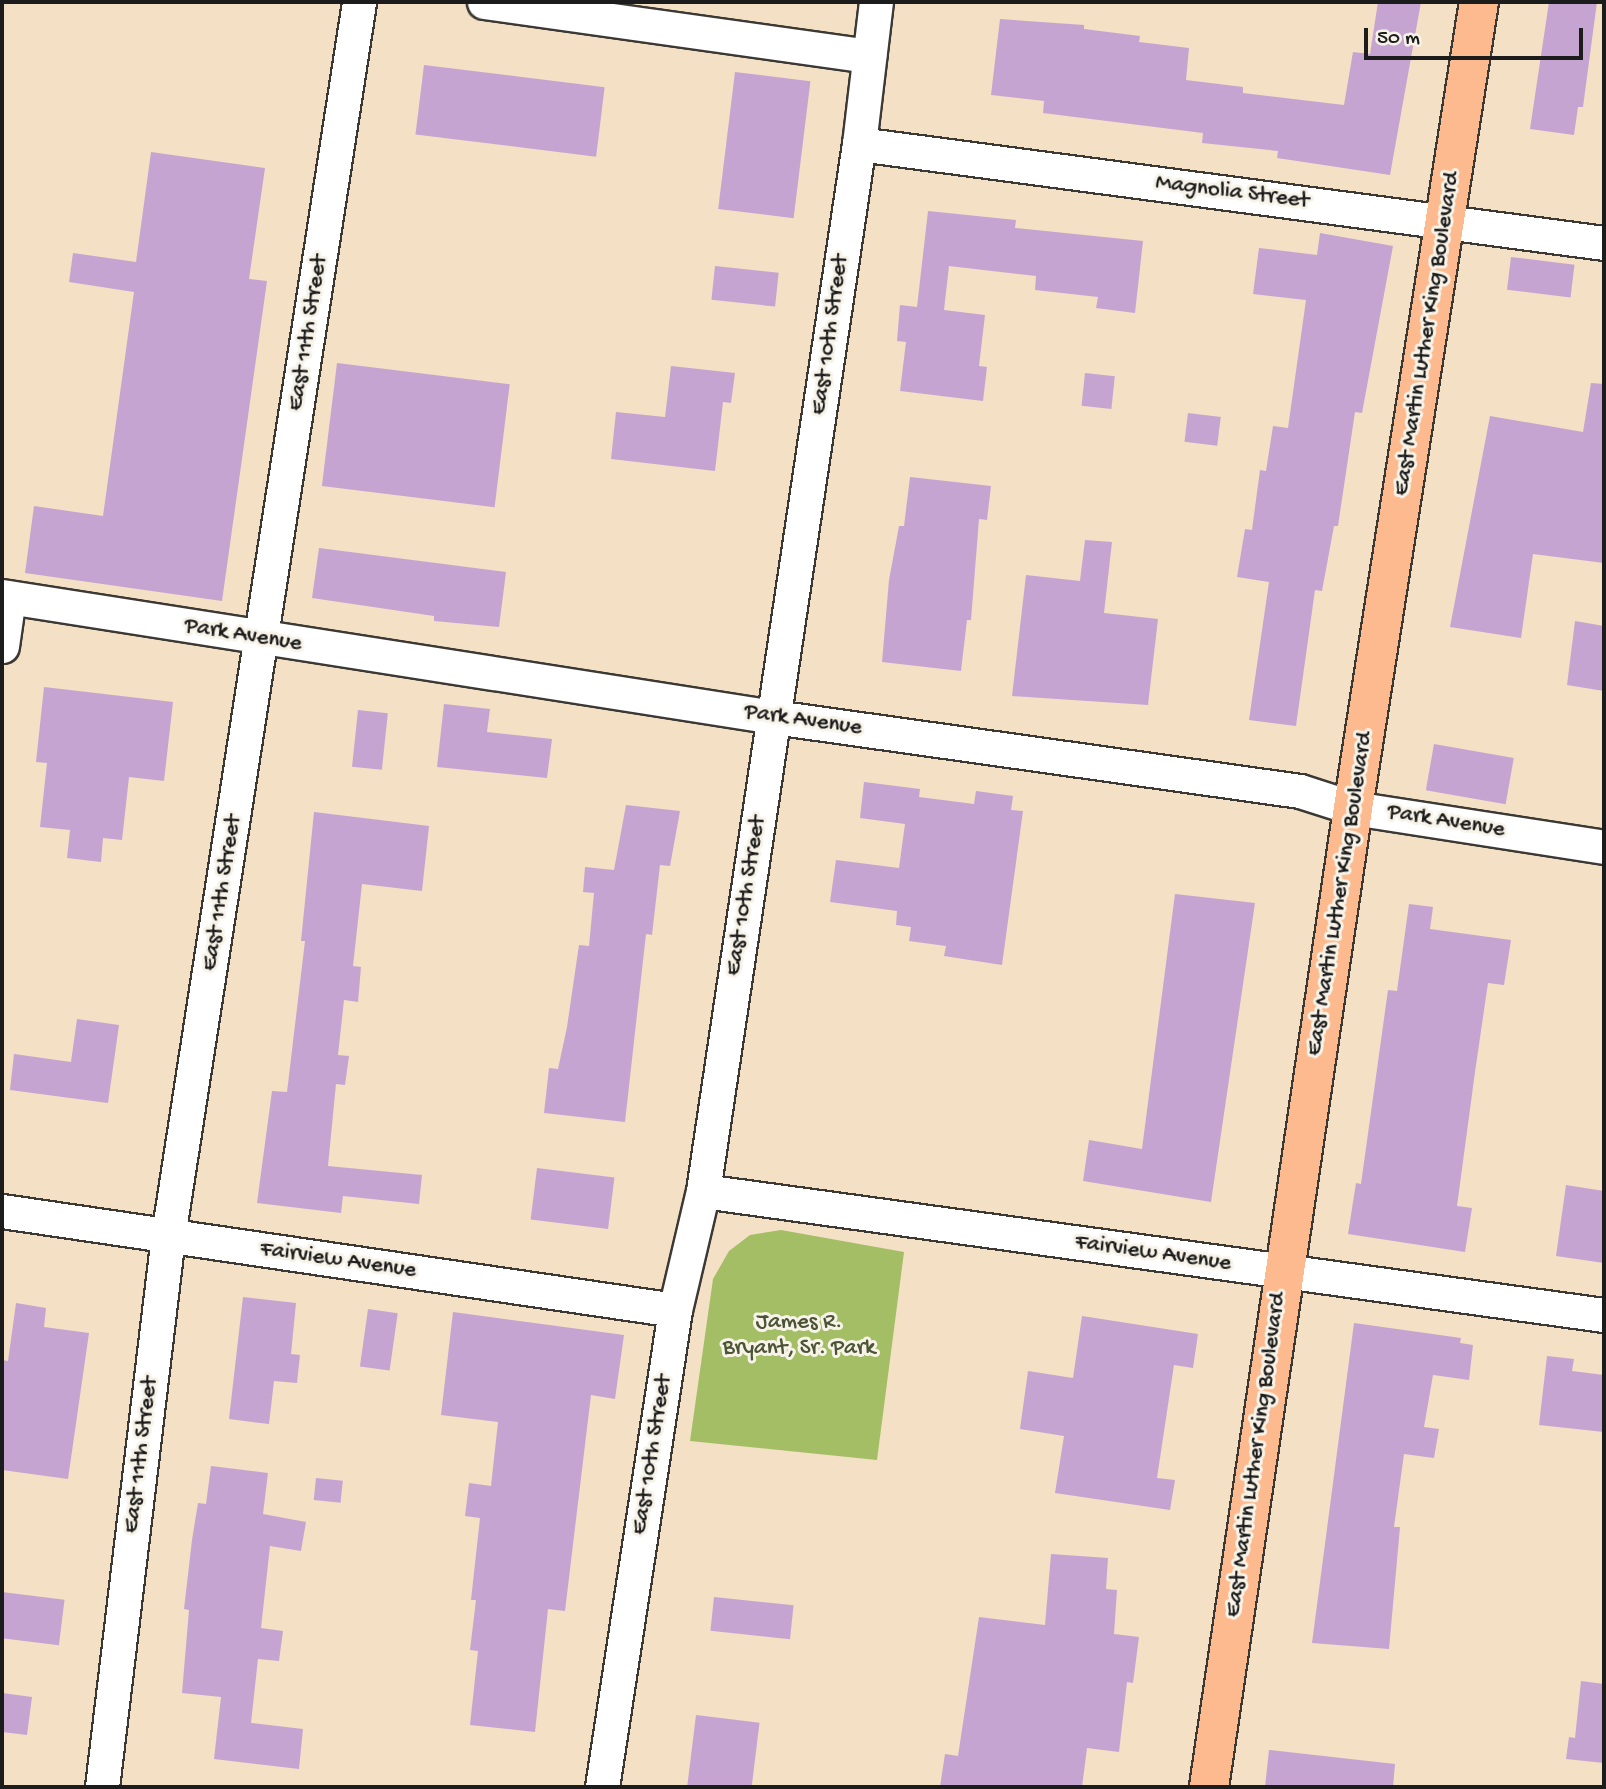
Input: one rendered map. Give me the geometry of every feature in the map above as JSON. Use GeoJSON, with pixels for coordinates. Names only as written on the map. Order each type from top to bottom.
{"type":"FeatureCollection","features":[{"type":"Feature","properties":{"kind":"main road","name":"East Martin Luther King Boulevard"},"geometry":{"type":"LineString","coordinates":[[1209,1787],[1353,808],[1447,221],[1479,2]]}},
{"type":"Feature","properties":{"kind":"street","name":"East 11th Street"},"geometry":{"type":"LineString","coordinates":[[102,1787],[168,1236],[263,639],[359,2]]}},
{"type":"Feature","properties":{"kind":"street"},"geometry":{"type":"LineString","coordinates":[[484,2],[869,56]]}},
{"type":"Feature","properties":{"kind":"street","name":"East 10th Street"},"geometry":{"type":"LineString","coordinates":[[602,1787],[675,1310],[703,1191],[859,144],[877,2]]}},
{"type":"Feature","properties":{"kind":"street","name":"Magnolia Street"},"geometry":{"type":"LineString","coordinates":[[859,144],[1604,243]]}},
{"type":"Feature","properties":{"kind":"street","name":"Park Avenue"},"geometry":{"type":"LineString","coordinates":[[5,597],[774,717],[1300,791],[1353,808],[1604,847]]}},
{"type":"Feature","properties":{"kind":"street"},"geometry":{"type":"LineString","coordinates":[[2,646],[5,597]]}},
{"type":"Feature","properties":{"kind":"street","name":"Fairview Avenue"},"geometry":{"type":"LineString","coordinates":[[703,1191],[1604,1315]]}},
{"type":"Feature","properties":{"kind":"street","name":"Fairview Avenue"},"geometry":{"type":"LineString","coordinates":[[2,1211],[675,1310]]}},
{"type":"Feature","properties":{"kind":"green space","name":"James R. Bryant, Sr. Park"},"geometry":{"type":"Polygon","coordinates":[[[781,1230],[904,1252],[877,1460],[690,1441],[713,1279],[729,1251],[750,1235],[781,1230]]]}},
{"type":"Feature","properties":{"kind":"building"},"geometry":{"type":"Polygon","coordinates":[[[1378,2],[1421,2],[1390,175],[1277,158],[1278,151],[1202,143],[1203,133],[1043,113],[1044,101],[991,95],[1000,19],[1084,25],[1084,29],[1140,36],[1139,42],[1189,48],[1186,80],[1243,87],[1243,93],[1344,105],[1353,52],[1370,54],[1378,2]]]}},
{"type":"Feature","properties":{"kind":"building"},"geometry":{"type":"Polygon","coordinates":[[[1549,2],[1597,2],[1583,107],[1578,107],[1574,135],[1530,129],[1549,2]]]}},
{"type":"Feature","properties":{"kind":"building"},"geometry":{"type":"Polygon","coordinates":[[[424,65],[605,87],[596,157],[415,134],[424,65]]]}},
{"type":"Feature","properties":{"kind":"building"},"geometry":{"type":"Polygon","coordinates":[[[735,72],[810,81],[794,218],[718,209],[735,72]]]}},
{"type":"Feature","properties":{"kind":"building"},"geometry":{"type":"Polygon","coordinates":[[[151,152],[265,168],[249,279],[267,281],[222,601],[25,573],[34,506],[103,516],[134,292],[69,282],[73,253],[136,262],[151,152]]]}},
{"type":"Feature","properties":{"kind":"building"},"geometry":{"type":"Polygon","coordinates":[[[928,211],[1016,220],[1015,228],[1143,241],[1135,313],[1096,308],[1098,297],[1035,290],[1036,276],[949,266],[944,310],[985,315],[979,366],[987,367],[983,401],[900,391],[906,342],[897,341],[900,305],[917,307],[928,211]]]}},
{"type":"Feature","properties":{"kind":"building"},"geometry":{"type":"Polygon","coordinates":[[[1320,233],[1393,246],[1362,413],[1355,412],[1338,526],[1334,526],[1322,591],[1315,590],[1296,726],[1249,720],[1269,582],[1237,577],[1245,529],[1252,530],[1260,470],[1266,471],[1273,426],[1288,428],[1306,300],[1253,294],[1259,248],[1317,255],[1320,233]]]}},
{"type":"Feature","properties":{"kind":"building"},"geometry":{"type":"Polygon","coordinates":[[[1511,257],[1575,265],[1571,298],[1507,290],[1511,257]]]}},
{"type":"Feature","properties":{"kind":"building"},"geometry":{"type":"Polygon","coordinates":[[[715,266],[779,273],[775,307],[711,300],[715,266]]]}},
{"type":"Feature","properties":{"kind":"building"},"geometry":{"type":"Polygon","coordinates":[[[337,363],[510,384],[495,507],[322,486],[337,363]]]}},
{"type":"Feature","properties":{"kind":"building"},"geometry":{"type":"Polygon","coordinates":[[[671,366],[735,373],[731,403],[723,402],[715,471],[611,459],[616,412],[665,417],[671,366]]]}},
{"type":"Feature","properties":{"kind":"building"},"geometry":{"type":"Polygon","coordinates":[[[1085,373],[1115,376],[1111,409],[1082,406],[1085,373]]]}},
{"type":"Feature","properties":{"kind":"building"},"geometry":{"type":"Polygon","coordinates":[[[1591,383],[1604,384],[1604,563],[1533,554],[1521,638],[1450,627],[1490,416],[1583,432],[1591,383]]]}},
{"type":"Feature","properties":{"kind":"building"},"geometry":{"type":"Polygon","coordinates":[[[1188,413],[1221,417],[1217,446],[1184,442],[1188,413]]]}},
{"type":"Feature","properties":{"kind":"building"},"geometry":{"type":"Polygon","coordinates":[[[910,477],[991,486],[987,520],[979,519],[971,620],[967,620],[961,671],[882,662],[889,580],[899,526],[904,526],[910,477]]]}},
{"type":"Feature","properties":{"kind":"building"},"geometry":{"type":"Polygon","coordinates":[[[1085,540],[1112,542],[1104,613],[1158,619],[1148,705],[1012,696],[1026,575],[1080,581],[1085,540]]]}},
{"type":"Feature","properties":{"kind":"building"},"geometry":{"type":"Polygon","coordinates":[[[319,548],[506,572],[499,627],[434,621],[434,616],[312,598],[319,548]]]}},
{"type":"Feature","properties":{"kind":"building"},"geometry":{"type":"Polygon","coordinates":[[[1575,621],[1604,626],[1604,691],[1567,685],[1575,621]]]}},
{"type":"Feature","properties":{"kind":"building"},"geometry":{"type":"Polygon","coordinates":[[[44,687],[173,702],[164,781],[129,777],[122,840],[103,838],[101,862],[67,858],[70,830],[40,827],[47,763],[36,762],[44,687]]]}},
{"type":"Feature","properties":{"kind":"building"},"geometry":{"type":"Polygon","coordinates":[[[444,704],[490,709],[487,732],[552,739],[547,778],[437,767],[444,704]]]}},
{"type":"Feature","properties":{"kind":"building"},"geometry":{"type":"Polygon","coordinates":[[[358,710],[388,713],[382,770],[352,767],[358,710]]]}},
{"type":"Feature","properties":{"kind":"building"},"geometry":{"type":"Polygon","coordinates":[[[1434,744],[1514,758],[1506,804],[1426,790],[1434,744]]]}},
{"type":"Feature","properties":{"kind":"building"},"geometry":{"type":"Polygon","coordinates":[[[864,782],[920,789],[919,797],[974,804],[976,791],[1013,796],[1011,810],[1023,811],[1002,965],[944,956],[946,946],[909,941],[911,927],[896,925],[897,911],[830,902],[836,860],[899,868],[905,824],[860,818],[864,782]]]}},
{"type":"Feature","properties":{"kind":"building"},"geometry":{"type":"Polygon","coordinates":[[[626,805],[680,811],[670,866],[660,865],[652,935],[646,934],[625,1122],[544,1113],[549,1068],[558,1069],[567,1027],[579,945],[589,946],[594,893],[583,892],[585,867],[614,870],[626,805]]]}},
{"type":"Feature","properties":{"kind":"building"},"geometry":{"type":"Polygon","coordinates":[[[314,812],[429,826],[422,891],[362,884],[353,966],[361,967],[358,1002],[344,1000],[338,1055],[349,1056],[345,1085],[336,1084],[328,1166],[422,1175],[419,1204],[343,1196],[341,1213],[257,1203],[272,1091],[287,1092],[305,941],[301,941],[314,812]]]}},
{"type":"Feature","properties":{"kind":"building"},"geometry":{"type":"Polygon","coordinates":[[[1175,894],[1255,903],[1211,1202],[1083,1181],[1089,1140],[1142,1149],[1175,894]]]}},
{"type":"Feature","properties":{"kind":"building"},"geometry":{"type":"Polygon","coordinates":[[[1409,904],[1433,907],[1430,929],[1511,940],[1504,985],[1488,983],[1457,1206],[1472,1208],[1465,1252],[1348,1234],[1356,1183],[1361,1184],[1388,990],[1397,991],[1409,904]]]}},
{"type":"Feature","properties":{"kind":"building"},"geometry":{"type":"Polygon","coordinates":[[[77,1019],[119,1025],[108,1103],[10,1090],[14,1054],[71,1062],[77,1019]]]}},
{"type":"Feature","properties":{"kind":"building"},"geometry":{"type":"Polygon","coordinates":[[[537,1168],[614,1178],[608,1229],[531,1220],[537,1168]]]}},
{"type":"Feature","properties":{"kind":"building"},"geometry":{"type":"Polygon","coordinates":[[[1566,1185],[1604,1191],[1604,1263],[1556,1256],[1566,1185]]]}},
{"type":"Feature","properties":{"kind":"building"},"geometry":{"type":"Polygon","coordinates":[[[243,1297],[296,1303],[291,1354],[300,1355],[297,1383],[274,1381],[269,1424],[229,1419],[243,1297]]]}},
{"type":"Feature","properties":{"kind":"building"},"geometry":{"type":"Polygon","coordinates":[[[16,1303],[46,1308],[44,1327],[89,1333],[68,1479],[2,1470],[2,1360],[8,1361],[16,1303]]]}},
{"type":"Feature","properties":{"kind":"building"},"geometry":{"type":"Polygon","coordinates":[[[368,1309],[398,1313],[390,1371],[360,1366],[368,1309]]]}},
{"type":"Feature","properties":{"kind":"building"},"geometry":{"type":"Polygon","coordinates":[[[453,1312],[624,1335],[615,1399],[591,1395],[565,1611],[548,1609],[535,1732],[470,1725],[478,1651],[470,1650],[476,1600],[471,1600],[480,1518],[465,1516],[469,1483],[491,1486],[498,1422],[441,1415],[453,1312]]]}},
{"type":"Feature","properties":{"kind":"building"},"geometry":{"type":"Polygon","coordinates":[[[1082,1316],[1198,1334],[1193,1368],[1174,1365],[1157,1478],[1175,1480],[1170,1510],[1055,1493],[1064,1436],[1020,1429],[1028,1371],[1073,1378],[1082,1316]]]}},
{"type":"Feature","properties":{"kind":"building"},"geometry":{"type":"Polygon","coordinates":[[[1354,1323],[1461,1338],[1460,1343],[1473,1345],[1469,1380],[1433,1375],[1424,1427],[1439,1429],[1434,1458],[1404,1454],[1394,1527],[1400,1527],[1389,1649],[1312,1643],[1354,1323]]]}},
{"type":"Feature","properties":{"kind":"building"},"geometry":{"type":"Polygon","coordinates":[[[1547,1356],[1574,1359],[1572,1371],[1604,1375],[1604,1432],[1539,1425],[1547,1356]]]}},
{"type":"Feature","properties":{"kind":"building"},"geometry":{"type":"Polygon","coordinates":[[[211,1466],[268,1473],[263,1514],[306,1522],[301,1551],[270,1546],[261,1628],[283,1631],[279,1661],[258,1659],[251,1723],[303,1729],[299,1769],[214,1759],[221,1697],[182,1693],[189,1610],[184,1609],[192,1540],[198,1503],[206,1504],[211,1466]]]}},
{"type":"Feature","properties":{"kind":"building"},"geometry":{"type":"Polygon","coordinates":[[[316,1478],[343,1481],[341,1503],[314,1500],[316,1478]]]}},
{"type":"Feature","properties":{"kind":"building"},"geometry":{"type":"Polygon","coordinates":[[[1051,1554],[1108,1558],[1106,1589],[1117,1590],[1114,1634],[1139,1637],[1133,1683],[1127,1682],[1119,1752],[1087,1748],[1082,1787],[940,1787],[945,1754],[958,1756],[979,1617],[1045,1625],[1051,1554]]]}},
{"type":"Feature","properties":{"kind":"building"},"geometry":{"type":"Polygon","coordinates":[[[2,1592],[65,1600],[59,1645],[2,1638],[2,1592]]]}},
{"type":"Feature","properties":{"kind":"building"},"geometry":{"type":"Polygon","coordinates":[[[714,1597],[794,1605],[790,1639],[710,1631],[714,1597]]]}},
{"type":"Feature","properties":{"kind":"building"},"geometry":{"type":"Polygon","coordinates":[[[1581,1681],[1604,1684],[1604,1763],[1566,1759],[1569,1737],[1575,1738],[1581,1681]]]}},
{"type":"Feature","properties":{"kind":"building"},"geometry":{"type":"Polygon","coordinates":[[[2,1693],[32,1697],[27,1735],[2,1732],[2,1693]]]}},
{"type":"Feature","properties":{"kind":"building"},"geometry":{"type":"Polygon","coordinates":[[[696,1715],[760,1723],[752,1787],[687,1786],[696,1715]]]}},
{"type":"Feature","properties":{"kind":"building"},"geometry":{"type":"Polygon","coordinates":[[[1269,1750],[1395,1764],[1393,1787],[1265,1787],[1269,1750]]]}}]}
